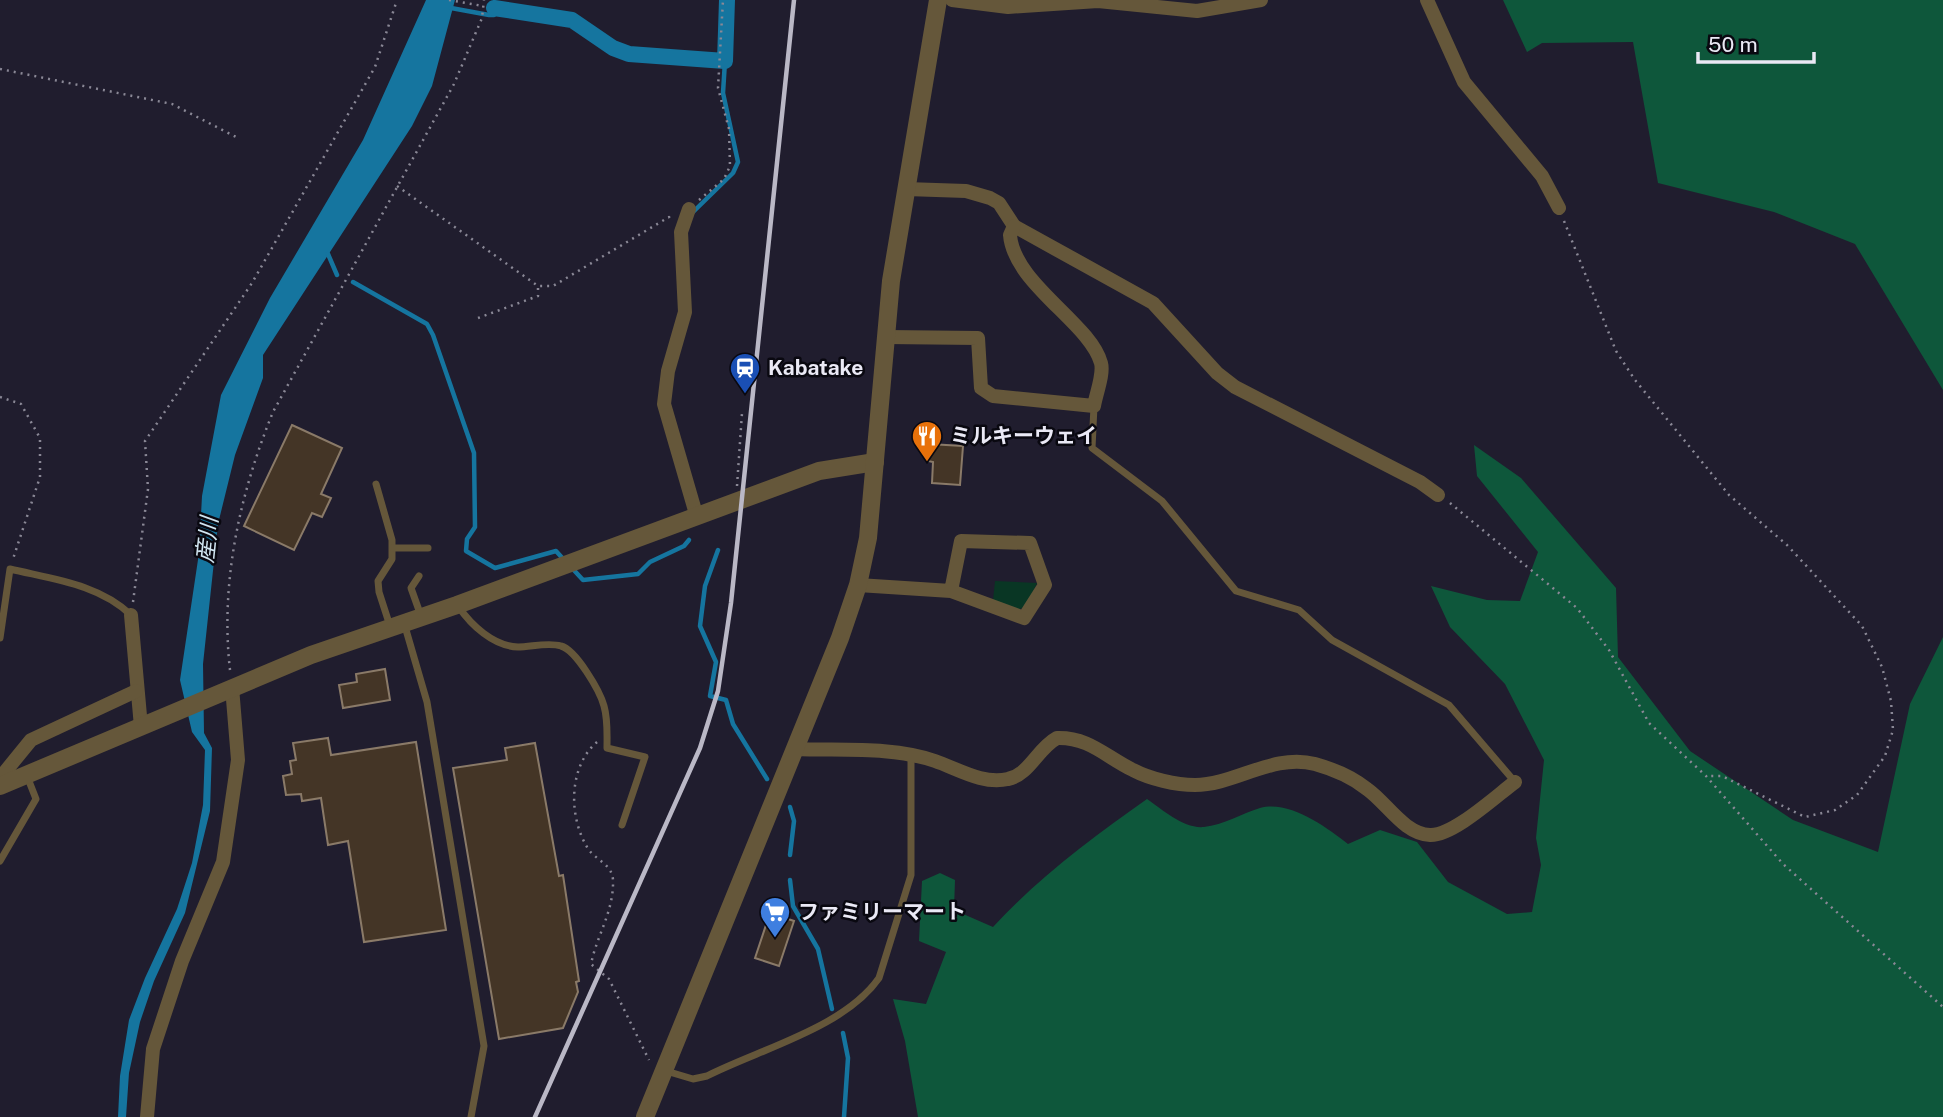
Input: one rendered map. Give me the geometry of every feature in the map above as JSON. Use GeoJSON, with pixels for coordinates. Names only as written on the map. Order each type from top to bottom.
{"type":"FeatureCollection","features":[{"type":"Feature","properties":{"kind":"street"},"geometry":{"type":"LineString","coordinates":[[645,1117],[795,749],[858,585],[868,538],[894,256],[938,0]]}},
{"type":"Feature","properties":{"kind":"street"},"geometry":{"type":"LineString","coordinates":[[952,0],[1008,7],[1098,1],[1165,4],[1197,11],[1261,0]]}},
{"type":"Feature","properties":{"kind":"street"},"geometry":{"type":"LineString","coordinates":[[1427,0],[1464,82],[1542,176],[1559,208]]}},
{"type":"Feature","properties":{"kind":"street"},"geometry":{"type":"LineString","coordinates":[[906,189],[979,193],[999,203],[1014,226],[1153,303],[1217,373],[1235,387],[1420,482],[1438,495]]}},
{"type":"Feature","properties":{"kind":"street"},"geometry":{"type":"LineString","coordinates":[[689,209],[681,232],[685,312],[668,371],[664,404],[696,514]]}},
{"type":"Feature","properties":{"kind":"street"},"geometry":{"type":"LineString","coordinates":[[886,337],[978,338],[981,388],[993,396],[1094,406],[1101,364],[1089,342],[1049,300],[1016,256],[1010,235],[1014,226]]}},
{"type":"Feature","properties":{"kind":"street"},"geometry":{"type":"LineString","coordinates":[[0,786],[228,689],[696,514],[827,469],[874,462]]}},
{"type":"Feature","properties":{"kind":"street"},"geometry":{"type":"LineString","coordinates":[[858,585],[951,591],[1024,618],[1045,585],[1030,543],[961,541],[951,591]]}},
{"type":"Feature","properties":{"kind":"street"},"geometry":{"type":"LineString","coordinates":[[131,615],[136,691],[144,725]]}},
{"type":"Feature","properties":{"kind":"street"},"geometry":{"type":"LineString","coordinates":[[147,1117],[153,1049],[182,961],[223,862],[238,760],[228,689]]}},
{"type":"Feature","properties":{"kind":"street"},"geometry":{"type":"LineString","coordinates":[[0,778],[31,740],[136,691]]}},
{"type":"Feature","properties":{"kind":"street"},"geometry":{"type":"LineString","coordinates":[[795,749],[911,754],[978,778],[1006,780],[1022,772],[1039,752],[1057,738],[1081,739],[1133,771],[1160,780],[1196,785],[1286,762],[1313,763],[1350,777],[1369,790],[1408,827],[1428,835],[1449,830],[1515,782]]}},
{"type":"Feature","properties":{"kind":"lane"},"geometry":{"type":"LineString","coordinates":[[1094,406],[1092,448],[1161,501],[1236,591],[1298,610],[1332,640],[1449,705],[1515,782]]}},
{"type":"Feature","properties":{"kind":"lane"},"geometry":{"type":"LineString","coordinates":[[376,484],[393,548],[392,559],[378,581],[427,702],[484,1046],[471,1117]]}},
{"type":"Feature","properties":{"kind":"lane"},"geometry":{"type":"LineString","coordinates":[[393,548],[428,548]]}},
{"type":"Feature","properties":{"kind":"lane"},"geometry":{"type":"LineString","coordinates":[[0,638],[10,569],[100,592],[118,602],[131,615]]}},
{"type":"Feature","properties":{"kind":"lane"},"geometry":{"type":"LineString","coordinates":[[419,576],[411,588],[421,617]]}},
{"type":"Feature","properties":{"kind":"lane"},"geometry":{"type":"LineString","coordinates":[[457,605],[470,624],[515,647],[561,646],[575,654],[603,702],[607,748],[645,757],[622,825]]}},
{"type":"Feature","properties":{"kind":"lane"},"geometry":{"type":"LineString","coordinates":[[663,1069],[693,1079],[707,1076],[832,1020],[872,988],[879,978],[911,876],[911,754]]}},
{"type":"Feature","properties":{"kind":"lane"},"geometry":{"type":"LineString","coordinates":[[0,861],[36,799],[27,775]]}},
{"type":"Feature","properties":{"kind":"path"},"geometry":{"type":"LineString","coordinates":[[131,615],[148,489],[145,441],[252,283],[375,67],[397,0]]}},
{"type":"Feature","properties":{"kind":"path"},"geometry":{"type":"LineString","coordinates":[[449,0],[483,6]]}},
{"type":"Feature","properties":{"kind":"path"},"geometry":{"type":"LineString","coordinates":[[228,689],[228,604],[242,503],[254,463],[274,412],[454,84],[482,18],[484,0]]}},
{"type":"Feature","properties":{"kind":"path"},"geometry":{"type":"LineString","coordinates":[[689,209],[724,178],[730,166],[729,129],[718,88],[723,0]]}},
{"type":"Feature","properties":{"kind":"path"},"geometry":{"type":"LineString","coordinates":[[0,69],[172,104],[238,138]]}},
{"type":"Feature","properties":{"kind":"path"},"geometry":{"type":"LineString","coordinates":[[397,186],[538,286],[553,286],[669,217],[673,224]]}},
{"type":"Feature","properties":{"kind":"path"},"geometry":{"type":"LineString","coordinates":[[1559,208],[1616,351],[1634,380],[1730,495],[1787,545],[1862,626],[1882,667],[1888,690],[1893,730],[1885,756],[1857,795],[1835,810],[1805,817],[1722,776],[1706,776]]}},
{"type":"Feature","properties":{"kind":"path"},"geometry":{"type":"LineString","coordinates":[[478,318],[538,296],[538,286]]}},
{"type":"Feature","properties":{"kind":"path"},"geometry":{"type":"LineString","coordinates":[[0,397],[21,404],[40,438],[40,477],[10,569]]}},
{"type":"Feature","properties":{"kind":"path"},"geometry":{"type":"LineString","coordinates":[[737,485],[742,413]]}},
{"type":"Feature","properties":{"kind":"path"},"geometry":{"type":"LineString","coordinates":[[1438,495],[1476,522],[1577,608],[1609,650],[1649,723],[1706,776],[1783,864],[1943,1007]]}},
{"type":"Feature","properties":{"kind":"path"},"geometry":{"type":"LineString","coordinates":[[607,733],[583,754],[574,783],[579,821],[587,848],[606,864],[613,877],[607,924],[591,964],[609,979],[646,1057],[663,1069]]}},
{"type":"Feature","properties":{"kind":"green space"},"geometry":{"type":"Polygon","coordinates":[[[1503,0],[1943,0],[1943,390],[1855,244],[1774,212],[1658,183],[1633,42],[1542,43],[1527,52],[1503,0]]]}},
{"type":"Feature","properties":{"kind":"green space"},"geometry":{"type":"Polygon","coordinates":[[[1474,445],[1521,478],[1616,588],[1618,657],[1690,751],[1793,820],[1878,852],[1910,704],[1943,637],[1943,1117],[918,1117],[905,1041],[893,999],[926,1004],[946,952],[919,941],[922,881],[940,873],[955,880],[954,910],[993,927],[1047,875],[1147,799],[1174,818],[1196,827],[1218,824],[1260,808],[1271,807],[1295,811],[1348,844],[1380,830],[1417,842],[1448,882],[1507,914],[1532,912],[1541,865],[1536,838],[1544,760],[1505,684],[1450,627],[1431,586],[1487,600],[1520,601],[1538,552],[1477,476],[1474,445]]]}},
{"type":"Feature","properties":{"kind":"green space"},"geometry":{"type":"Polygon","coordinates":[[[995,581],[1037,583],[1026,607],[1016,610],[993,600],[995,581]]]}},
{"type":"Feature","properties":{"kind":"water","name":"産川"},"geometry":{"type":"Polygon","coordinates":[[[426,0],[455,0],[432,86],[412,126],[263,355],[263,378],[235,455],[218,524],[203,664],[204,733],[212,748],[210,811],[185,913],[154,981],[140,1022],[129,1073],[126,1117],[118,1117],[120,1076],[129,1020],[177,909],[192,863],[203,805],[205,750],[192,732],[180,680],[199,553],[202,496],[221,395],[270,298],[363,140],[426,0]]]}},
{"type":"Feature","properties":{"kind":"building"},"geometry":{"type":"Polygon","coordinates":[[[292,425],[342,448],[321,494],[331,498],[322,517],[312,513],[294,550],[244,526],[292,425]]]}},
{"type":"Feature","properties":{"kind":"building"},"geometry":{"type":"Polygon","coordinates":[[[929,444],[963,446],[960,485],[932,483],[933,462],[928,461],[929,444]]]}},
{"type":"Feature","properties":{"kind":"building"},"geometry":{"type":"Polygon","coordinates":[[[385,669],[390,700],[343,708],[339,685],[357,682],[356,674],[385,669]]]}},
{"type":"Feature","properties":{"kind":"building"},"geometry":{"type":"Polygon","coordinates":[[[328,738],[331,755],[416,742],[446,930],[364,942],[348,841],[328,845],[321,798],[302,801],[301,794],[286,795],[283,776],[292,774],[290,761],[296,760],[293,743],[328,738]]]}},
{"type":"Feature","properties":{"kind":"building"},"geometry":{"type":"Polygon","coordinates":[[[535,743],[559,876],[563,875],[579,981],[576,982],[578,992],[563,1028],[499,1039],[453,768],[507,760],[505,748],[535,743]]]}},
{"type":"Feature","properties":{"kind":"building","name":"ファミリーマート"},"geometry":{"type":"Polygon","coordinates":[[[770,913],[794,921],[779,966],[755,958],[770,913]]]}},
{"type":"Feature","properties":{"kind":"waterway"},"geometry":{"type":"LineString","coordinates":[[494,8],[572,20],[613,48],[629,54],[725,61],[727,0]]}},
{"type":"Feature","properties":{"kind":"waterway"},"geometry":{"type":"LineString","coordinates":[[451,8],[489,15],[494,15],[499,9]]}},
{"type":"Feature","properties":{"kind":"waterway"},"geometry":{"type":"LineString","coordinates":[[693,212],[733,173],[738,162],[723,93],[725,61]]}},
{"type":"Feature","properties":{"kind":"waterway"},"geometry":{"type":"LineString","coordinates":[[328,254],[337,275]]}},
{"type":"Feature","properties":{"kind":"waterway"},"geometry":{"type":"LineString","coordinates":[[353,282],[427,324],[433,335],[474,453],[475,527],[467,539],[466,551],[495,568],[556,551],[565,561]]}},
{"type":"Feature","properties":{"kind":"waterway"},"geometry":{"type":"LineString","coordinates":[[571,567],[583,580],[638,574],[650,562],[684,546],[689,540]]}},
{"type":"Feature","properties":{"kind":"waterway"},"geometry":{"type":"LineString","coordinates":[[718,550],[705,586],[700,626],[716,662],[710,696],[726,700],[733,724],[767,779]]}},
{"type":"Feature","properties":{"kind":"waterway"},"geometry":{"type":"LineString","coordinates":[[790,807],[794,821],[790,855]]}},
{"type":"Feature","properties":{"kind":"waterway"},"geometry":{"type":"LineString","coordinates":[[790,880],[793,906],[818,949],[832,1009]]}},
{"type":"Feature","properties":{"kind":"waterway"},"geometry":{"type":"LineString","coordinates":[[843,1033],[848,1058],[844,1117]]}},
{"type":"Feature","properties":{"kind":"railway"},"geometry":{"type":"LineString","coordinates":[[535,1117],[700,748],[718,691],[731,603],[794,0]]}},
{"type":"Feature","properties":{"kind":"place","name":"Kabatake"},"geometry":{"type":"Point","coordinates":[745,395]}},
{"type":"Feature","properties":{"kind":"place","name":"ミルキーウェイ"},"geometry":{"type":"Point","coordinates":[927,463]}},
{"type":"Feature","properties":{"kind":"place","name":"ファミリーマート"},"geometry":{"type":"Point","coordinates":[775,939]}}]}
